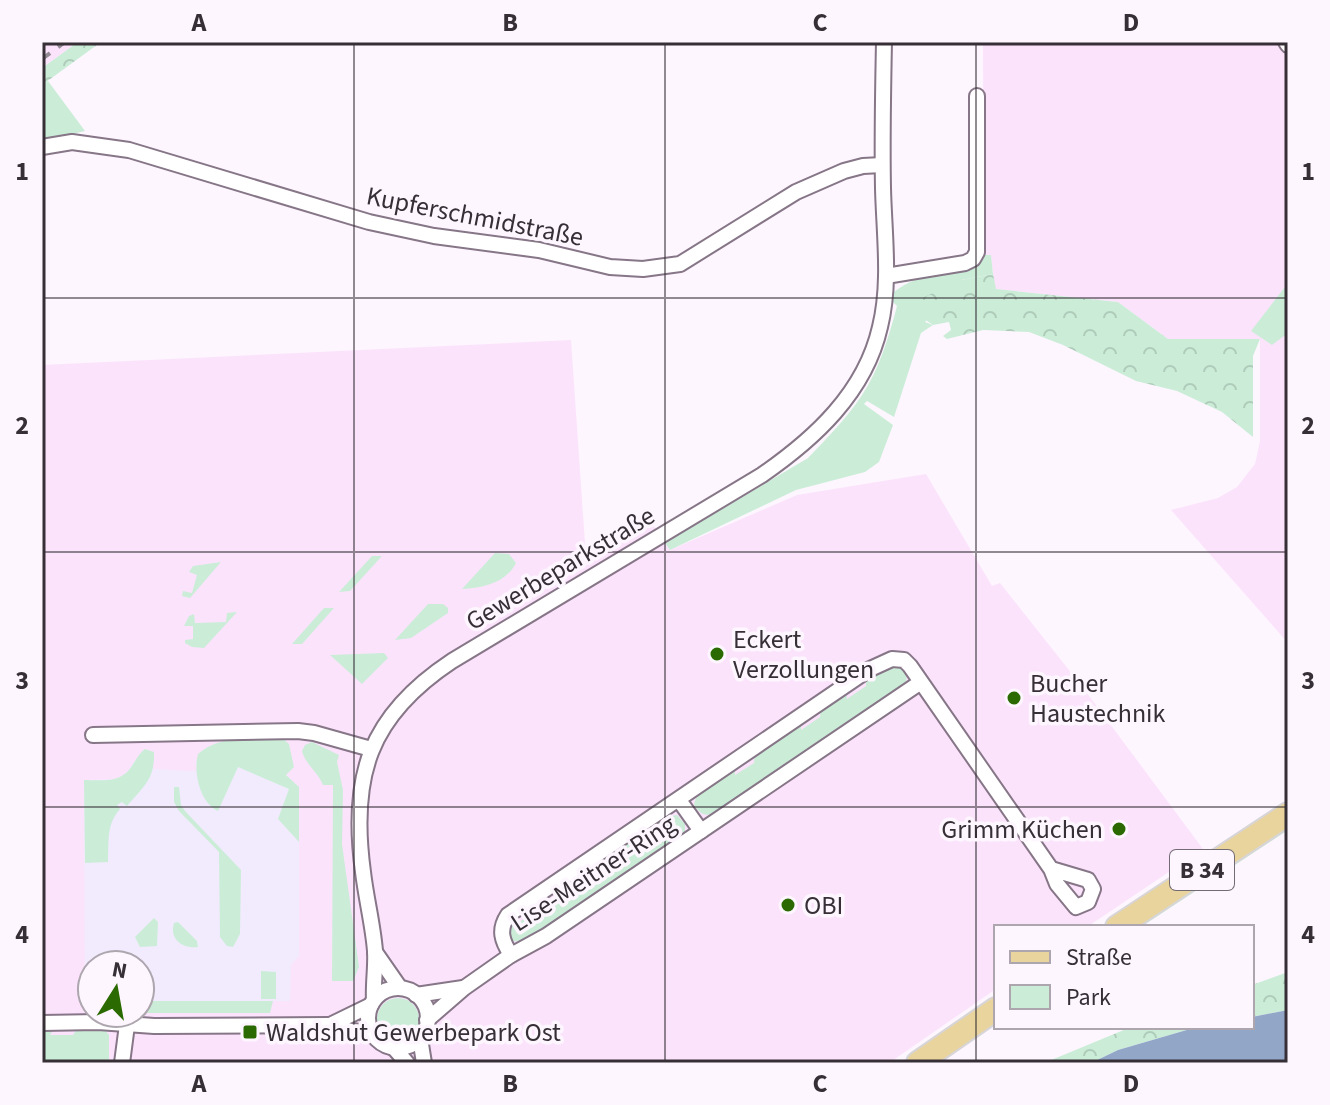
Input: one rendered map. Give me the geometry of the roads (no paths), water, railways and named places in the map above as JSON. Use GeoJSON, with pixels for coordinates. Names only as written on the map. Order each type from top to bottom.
{"type":"FeatureCollection","features":[{"type":"Feature","properties":{"kind":"main road","name":"B 34"},"geometry":{"type":"LineString","coordinates":[[1120,925],[1288,814]]}},
{"type":"Feature","properties":{"kind":"main road"},"geometry":{"type":"LineString","coordinates":[[918,1063],[994,1010]]}},
{"type":"Feature","properties":{"kind":"street","name":"Gewerbeparkstraße"},"geometry":{"type":"LineString","coordinates":[[372,1033],[368,1024],[375,952],[359,834],[362,780],[371,749],[385,724],[426,678],[762,475],[818,433],[857,384],[881,326],[886,276],[882,165],[884,42]]}},
{"type":"Feature","properties":{"kind":"street"},"geometry":{"type":"LineString","coordinates":[[886,276],[965,263],[973,259],[977,252],[977,96]]}},
{"type":"Feature","properties":{"kind":"street","name":"Kupferschmidstraße"},"geometry":{"type":"LineString","coordinates":[[42,147],[72,142],[129,150],[369,222],[434,236],[539,250],[610,267],[643,269],[680,264],[796,192],[844,171],[882,165]]}},
{"type":"Feature","properties":{"kind":"street","name":"Lise-Meitner-Ring"},"geometry":{"type":"LineString","coordinates":[[427,1020],[464,988],[511,955],[546,936],[921,682],[904,660],[892,659],[868,670],[508,915],[501,925],[503,942],[511,955]]}},
{"type":"Feature","properties":{"kind":"street"},"geometry":{"type":"LineString","coordinates":[[921,682],[1051,869]]}},
{"type":"Feature","properties":{"kind":"street"},"geometry":{"type":"LineString","coordinates":[[93,735],[298,731],[371,749]]}},
{"type":"Feature","properties":{"kind":"street","name":"Lise-Meitner-Ring"},"geometry":{"type":"LineString","coordinates":[[679,800],[701,831]]}},
{"type":"Feature","properties":{"kind":"street","name":"Gewerbeparkstraße"},"geometry":{"type":"LineString","coordinates":[[375,952],[400,988]]}},
{"type":"Feature","properties":{"kind":"street"},"geometry":{"type":"LineString","coordinates":[[330,1025],[372,1003],[381,993],[400,988],[416,995],[427,1011],[420,1038],[424,1063]]}},
{"type":"Feature","properties":{"kind":"street","name":"Lise-Meitner-Ring"},"geometry":{"type":"LineString","coordinates":[[416,995],[464,988]]}},
{"type":"Feature","properties":{"kind":"street"},"geometry":{"type":"LineString","coordinates":[[42,1023],[76,1022]]}},
{"type":"Feature","properties":{"kind":"street"},"geometry":{"type":"LineString","coordinates":[[156,1025],[330,1025],[372,1033],[378,1040],[394,1048],[407,1063]]}},
{"type":"Feature","properties":{"kind":"street"},"geometry":{"type":"LineString","coordinates":[[122,1063],[126,1029]]}},
{"type":"Feature","properties":{"kind":"street"},"geometry":{"type":"LineString","coordinates":[[394,1048],[412,1044],[420,1038]]}},
{"type":"Feature","properties":{"kind":"water"},"geometry":{"type":"Polygon","coordinates":[[[1288,1010],[1288,1063],[1091,1063],[1118,1050],[1190,1029],[1254,1029],[1254,1017],[1288,1010]]]}},
{"type":"Feature","properties":{"kind":"railway"},"geometry":{"type":"LineString","coordinates":[[42,59],[65,42]]}},
{"type":"Feature","properties":{"kind":"place","name":"Eckert Verzollungen"},"geometry":{"type":"Point","coordinates":[717,654]}},
{"type":"Feature","properties":{"kind":"place","name":"Bucher Haustechnik"},"geometry":{"type":"Point","coordinates":[1014,698]}},
{"type":"Feature","properties":{"kind":"place","name":"Grimm Küchen"},"geometry":{"type":"Point","coordinates":[1119,829]}},
{"type":"Feature","properties":{"kind":"place","name":"OBI"},"geometry":{"type":"Point","coordinates":[788,905]}},
{"type":"Feature","properties":{"kind":"place","name":"Waldshut Gewerbepark Ost"},"geometry":{"type":"Point","coordinates":[250,1032]}}]}
